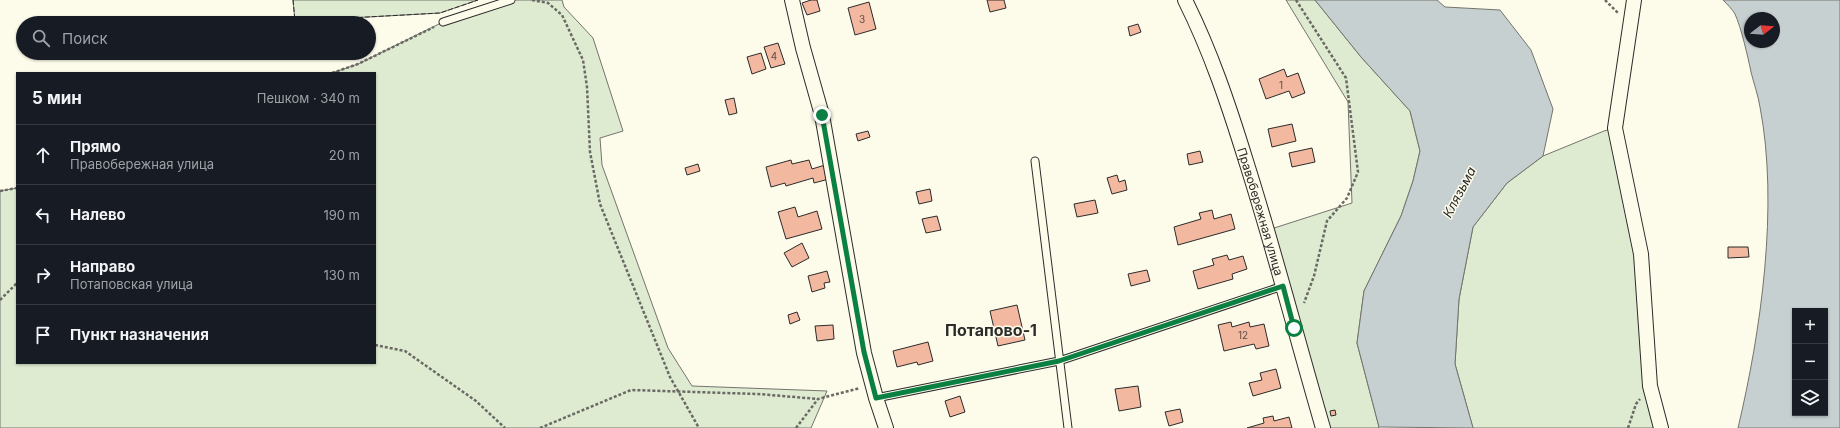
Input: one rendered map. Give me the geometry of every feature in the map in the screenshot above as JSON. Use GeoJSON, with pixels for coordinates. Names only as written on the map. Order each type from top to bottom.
{"type":"FeatureCollection","features":[{"type":"Feature","properties":{"kind":"street"},"geometry":{"type":"LineString","coordinates":[[792,0],[803,48],[822,115],[864,352],[874,392],[886,428]]}},
{"type":"Feature","properties":{"kind":"street","name":"Правобережная улица"},"geometry":{"type":"LineString","coordinates":[[1185,0],[1203,37],[1224,90],[1268,230],[1323,428]]}},
{"type":"Feature","properties":{"kind":"street"},"geometry":{"type":"LineString","coordinates":[[1634,0],[1615,128],[1642,254],[1650,386],[1661,428]]}},
{"type":"Feature","properties":{"kind":"lane"},"geometry":{"type":"LineString","coordinates":[[444,22],[511,0]]}},
{"type":"Feature","properties":{"kind":"lane"},"geometry":{"type":"LineString","coordinates":[[1035,161],[1068,428]]}},
{"type":"Feature","properties":{"kind":"lane"},"geometry":{"type":"LineString","coordinates":[[874,392],[1059,361],[1283,286]]}},
{"type":"Feature","properties":{"kind":"path"},"geometry":{"type":"LineString","coordinates":[[532,0],[548,4],[562,16],[583,60],[587,87],[590,152],[600,204],[670,377],[699,428]]}},
{"type":"Feature","properties":{"kind":"path"},"geometry":{"type":"LineString","coordinates":[[1296,0],[1346,78],[1358,172],[1347,198],[1327,222],[1314,276],[1303,306]]}},
{"type":"Feature","properties":{"kind":"path"},"geometry":{"type":"LineString","coordinates":[[376,55],[444,22]]}},
{"type":"Feature","properties":{"kind":"path"},"geometry":{"type":"LineString","coordinates":[[335,72],[366,60]]}},
{"type":"Feature","properties":{"kind":"path"},"geometry":{"type":"LineString","coordinates":[[0,191],[16,188]]}},
{"type":"Feature","properties":{"kind":"path"},"geometry":{"type":"LineString","coordinates":[[0,300],[16,283]]}},
{"type":"Feature","properties":{"kind":"path"},"geometry":{"type":"LineString","coordinates":[[376,345],[405,351],[476,401],[505,428]]}},
{"type":"Feature","properties":{"kind":"path"},"geometry":{"type":"LineString","coordinates":[[1628,428],[1636,404],[1650,386]]}},
{"type":"Feature","properties":{"kind":"path"},"geometry":{"type":"LineString","coordinates":[[540,428],[631,390],[758,394],[818,399],[874,392]]}},
{"type":"Feature","properties":{"kind":"path"},"geometry":{"type":"LineString","coordinates":[[796,428],[818,399]]}},
{"type":"Feature","properties":{"kind":"green space"},"geometry":{"type":"Polygon","coordinates":[[[293,0],[478,0],[440,13],[376,17],[295,16],[293,0]]]}},
{"type":"Feature","properties":{"kind":"green space"},"geometry":{"type":"Polygon","coordinates":[[[511,0],[562,0],[564,7],[593,38],[623,131],[600,138],[602,165],[668,348],[692,386],[827,391],[811,428],[0,428],[0,191],[16,188],[16,364],[376,364],[376,72],[335,72],[366,60],[376,60],[376,55],[443,22],[511,0]]]}},
{"type":"Feature","properties":{"kind":"green space"},"geometry":{"type":"Polygon","coordinates":[[[1286,0],[1315,0],[1361,57],[1410,111],[1420,151],[1413,181],[1401,216],[1364,291],[1357,343],[1379,427],[1378,428],[1323,428],[1268,230],[1352,203],[1348,102],[1286,0]]]}},
{"type":"Feature","properties":{"kind":"green space"},"geometry":{"type":"Polygon","coordinates":[[[1615,128],[1661,428],[1473,428],[1455,364],[1459,299],[1473,227],[1507,183],[1543,156],[1615,128]]]}},
{"type":"Feature","properties":{"kind":"water","name":"Клязьма"},"geometry":{"type":"Polygon","coordinates":[[[1315,0],[1437,0],[1445,7],[1500,10],[1531,50],[1553,109],[1543,156],[1507,183],[1473,227],[1459,299],[1455,364],[1473,428],[1379,427],[1357,343],[1364,291],[1401,216],[1413,181],[1420,151],[1410,111],[1361,57],[1315,0]]]}},
{"type":"Feature","properties":{"kind":"water"},"geometry":{"type":"Polygon","coordinates":[[[1723,0],[1840,0],[1840,428],[1738,428],[1754,351],[1760,310],[1765,268],[1768,185],[1760,107],[1745,48],[1780,48],[1780,12],[1744,12],[1744,42],[1734,12],[1723,0]]]}},
{"type":"Feature","properties":{"kind":"building"},"geometry":{"type":"Polygon","coordinates":[[[817,0],[820,11],[807,15],[802,3],[817,0]]]}},
{"type":"Feature","properties":{"kind":"building"},"geometry":{"type":"Polygon","coordinates":[[[987,0],[1004,0],[1006,8],[990,12],[987,0]]]}},
{"type":"Feature","properties":{"kind":"building"},"geometry":{"type":"Polygon","coordinates":[[[869,2],[876,29],[855,35],[848,8],[869,2]]]}},
{"type":"Feature","properties":{"kind":"building"},"geometry":{"type":"Polygon","coordinates":[[[1138,24],[1141,32],[1130,36],[1128,27],[1138,24]]]}},
{"type":"Feature","properties":{"kind":"building"},"geometry":{"type":"Polygon","coordinates":[[[778,43],[785,64],[771,68],[764,47],[778,43]]]}},
{"type":"Feature","properties":{"kind":"building"},"geometry":{"type":"Polygon","coordinates":[[[761,53],[766,69],[752,74],[747,57],[761,53]]]}},
{"type":"Feature","properties":{"kind":"building"},"geometry":{"type":"Polygon","coordinates":[[[1284,69],[1287,77],[1298,73],[1305,93],[1292,98],[1289,91],[1266,99],[1259,79],[1284,69]]]}},
{"type":"Feature","properties":{"kind":"building"},"geometry":{"type":"Polygon","coordinates":[[[734,98],[737,113],[729,115],[725,100],[734,98]]]}},
{"type":"Feature","properties":{"kind":"building"},"geometry":{"type":"Polygon","coordinates":[[[1292,124],[1296,141],[1272,147],[1268,129],[1292,124]]]}},
{"type":"Feature","properties":{"kind":"building"},"geometry":{"type":"Polygon","coordinates":[[[868,131],[870,137],[858,141],[856,134],[868,131]]]}},
{"type":"Feature","properties":{"kind":"building"},"geometry":{"type":"Polygon","coordinates":[[[1312,148],[1315,162],[1292,167],[1289,153],[1312,148]]]}},
{"type":"Feature","properties":{"kind":"building"},"geometry":{"type":"Polygon","coordinates":[[[1200,151],[1203,162],[1189,165],[1187,154],[1200,151]]]}},
{"type":"Feature","properties":{"kind":"building"},"geometry":{"type":"Polygon","coordinates":[[[791,160],[792,164],[809,160],[812,169],[825,165],[829,179],[814,183],[813,178],[786,186],[785,183],[771,187],[766,167],[791,160]]]}},
{"type":"Feature","properties":{"kind":"building"},"geometry":{"type":"Polygon","coordinates":[[[698,164],[700,171],[687,175],[685,168],[698,164]]]}},
{"type":"Feature","properties":{"kind":"building"},"geometry":{"type":"Polygon","coordinates":[[[1117,175],[1119,182],[1125,180],[1127,190],[1112,194],[1107,178],[1117,175]]]}},
{"type":"Feature","properties":{"kind":"building"},"geometry":{"type":"Polygon","coordinates":[[[930,189],[932,201],[919,204],[916,192],[930,189]]]}},
{"type":"Feature","properties":{"kind":"building"},"geometry":{"type":"Polygon","coordinates":[[[1095,200],[1098,213],[1077,217],[1074,204],[1095,200]]]}},
{"type":"Feature","properties":{"kind":"building"},"geometry":{"type":"Polygon","coordinates":[[[795,207],[798,217],[817,211],[822,229],[786,239],[778,212],[795,207]]]}},
{"type":"Feature","properties":{"kind":"building"},"geometry":{"type":"Polygon","coordinates":[[[1212,210],[1214,219],[1231,214],[1235,229],[1178,245],[1174,227],[1201,219],[1199,213],[1212,210]]]}},
{"type":"Feature","properties":{"kind":"building"},"geometry":{"type":"Polygon","coordinates":[[[937,216],[941,230],[926,233],[922,219],[937,216]]]}},
{"type":"Feature","properties":{"kind":"building"},"geometry":{"type":"Polygon","coordinates":[[[802,243],[809,258],[792,267],[784,253],[802,243]]]}},
{"type":"Feature","properties":{"kind":"building"},"geometry":{"type":"Polygon","coordinates":[[[1728,247],[1748,247],[1749,257],[1728,258],[1728,247]]]}},
{"type":"Feature","properties":{"kind":"building"},"geometry":{"type":"Polygon","coordinates":[[[1227,255],[1229,260],[1243,256],[1247,269],[1232,274],[1233,279],[1198,289],[1193,271],[1214,265],[1212,259],[1227,255]]]}},
{"type":"Feature","properties":{"kind":"building"},"geometry":{"type":"Polygon","coordinates":[[[1147,270],[1150,281],[1131,286],[1128,274],[1147,270]]]}},
{"type":"Feature","properties":{"kind":"building"},"geometry":{"type":"Polygon","coordinates":[[[827,271],[830,282],[824,283],[825,288],[812,292],[808,276],[827,271]]]}},
{"type":"Feature","properties":{"kind":"building"},"geometry":{"type":"Polygon","coordinates":[[[1017,305],[1025,340],[998,346],[990,311],[1017,305]]]}},
{"type":"Feature","properties":{"kind":"building"},"geometry":{"type":"Polygon","coordinates":[[[797,312],[800,320],[790,324],[788,315],[797,312]]]}},
{"type":"Feature","properties":{"kind":"building"},"geometry":{"type":"Polygon","coordinates":[[[1231,322],[1232,327],[1249,322],[1250,327],[1264,324],[1269,346],[1256,349],[1254,344],[1224,351],[1218,325],[1231,322]]]}},
{"type":"Feature","properties":{"kind":"building"},"geometry":{"type":"Polygon","coordinates":[[[833,325],[834,339],[817,341],[815,326],[833,325]]]}},
{"type":"Feature","properties":{"kind":"building"},"geometry":{"type":"Polygon","coordinates":[[[928,342],[933,361],[918,365],[917,362],[897,367],[893,351],[928,342]]]}},
{"type":"Feature","properties":{"kind":"building"},"geometry":{"type":"Polygon","coordinates":[[[1276,369],[1281,388],[1253,396],[1249,383],[1262,380],[1260,373],[1276,369]]]}},
{"type":"Feature","properties":{"kind":"building"},"geometry":{"type":"Polygon","coordinates":[[[1138,386],[1141,407],[1119,411],[1115,389],[1138,386]]]}},
{"type":"Feature","properties":{"kind":"building"},"geometry":{"type":"Polygon","coordinates":[[[960,396],[965,412],[950,417],[945,401],[960,396]]]}},
{"type":"Feature","properties":{"kind":"building"},"geometry":{"type":"Polygon","coordinates":[[[1180,409],[1183,422],[1169,426],[1165,412],[1180,409]]]}},
{"type":"Feature","properties":{"kind":"building"},"geometry":{"type":"Polygon","coordinates":[[[1335,410],[1336,415],[1331,416],[1330,411],[1335,410]]]}},
{"type":"Feature","properties":{"kind":"building"},"geometry":{"type":"Polygon","coordinates":[[[1273,416],[1274,421],[1289,417],[1292,428],[1247,428],[1264,423],[1263,418],[1273,416]]]}},
{"type":"Feature","properties":{"kind":"fence"},"geometry":{"type":"LineString","coordinates":[[293,0],[295,16]]}},
{"type":"Feature","properties":{"kind":"fence"},"geometry":{"type":"LineString","coordinates":[[376,17],[440,13],[478,0]]}},
{"type":"Feature","properties":{"kind":"district","name":"Потапово-1"},"geometry":{"type":"Point","coordinates":[991,330]}},
{"type":"Feature","properties":{"kind":"route"},"geometry":{"type":"LineString","coordinates":[[822,115],[864,352],[876,398],[1059,361],[1283,286],[1294,328]]}}]}
